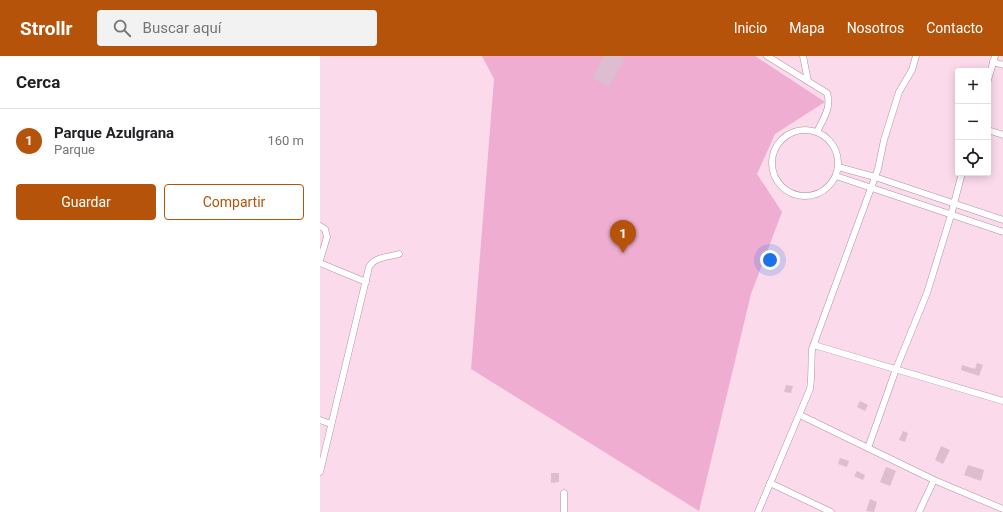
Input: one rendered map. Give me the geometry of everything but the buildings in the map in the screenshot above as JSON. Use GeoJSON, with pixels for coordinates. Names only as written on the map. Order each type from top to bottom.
{"type":"FeatureCollection","features":[{"type":"Feature","properties":{"kind":"street"},"geometry":{"type":"LineString","coordinates":[[767,56],[827,93],[830,100],[817,132]]}},
{"type":"Feature","properties":{"kind":"street"},"geometry":{"type":"LineString","coordinates":[[803,56],[808,81]]}},
{"type":"Feature","properties":{"kind":"street"},"geometry":{"type":"LineString","coordinates":[[758,512],[810,389],[810,364],[814,345],[878,170],[884,140],[899,92],[912,70],[916,56]]}},
{"type":"Feature","properties":{"kind":"street"},"geometry":{"type":"LineString","coordinates":[[991,70],[994,59],[1003,65]]}},
{"type":"Feature","properties":{"kind":"street"},"geometry":{"type":"LineString","coordinates":[[806,130],[817,132],[826,137],[834,146],[838,156],[838,167],[836,176],[830,185],[822,192],[812,196],[802,196],[792,194],[783,188],[776,180],[772,160],[778,145],[785,136],[795,131],[806,130]]}},
{"type":"Feature","properties":{"kind":"street"},"geometry":{"type":"LineString","coordinates":[[991,131],[1003,136]]}},
{"type":"Feature","properties":{"kind":"street"},"geometry":{"type":"LineString","coordinates":[[838,167],[875,177],[1003,220]]}},
{"type":"Feature","properties":{"kind":"street"},"geometry":{"type":"LineString","coordinates":[[836,176],[870,189],[1003,232]]}},
{"type":"Feature","properties":{"kind":"street"},"geometry":{"type":"LineString","coordinates":[[868,448],[896,369],[927,293],[961,176]]}},
{"type":"Feature","properties":{"kind":"street"},"geometry":{"type":"LineString","coordinates":[[320,226],[325,229],[326,237],[320,260]]}},
{"type":"Feature","properties":{"kind":"street"},"geometry":{"type":"LineString","coordinates":[[320,472],[369,267],[372,262],[399,254]]}},
{"type":"Feature","properties":{"kind":"street"},"geometry":{"type":"LineString","coordinates":[[320,263],[366,282]]}},
{"type":"Feature","properties":{"kind":"street"},"geometry":{"type":"LineString","coordinates":[[814,345],[1003,402]]}},
{"type":"Feature","properties":{"kind":"street"},"geometry":{"type":"LineString","coordinates":[[800,414],[934,480],[1003,509]]}},
{"type":"Feature","properties":{"kind":"street"},"geometry":{"type":"LineString","coordinates":[[320,420],[331,424]]}},
{"type":"Feature","properties":{"kind":"street"},"geometry":{"type":"LineString","coordinates":[[919,512],[934,480]]}},
{"type":"Feature","properties":{"kind":"street"},"geometry":{"type":"LineString","coordinates":[[770,483],[831,512]]}},
{"type":"Feature","properties":{"kind":"street"},"geometry":{"type":"LineString","coordinates":[[564,493],[564,512]]}},
{"type":"Feature","properties":{"kind":"shaded area"},"geometry":{"type":"Polygon","coordinates":[[[482,56],[755,56],[825,102],[775,134],[757,174],[782,212],[751,294],[699,511],[471,369],[494,79],[482,56]]]}},
{"type":"Feature","properties":{"kind":"place","name":"Parque Azulgrana"},"geometry":{"type":"Point","coordinates":[623,253]}}]}
